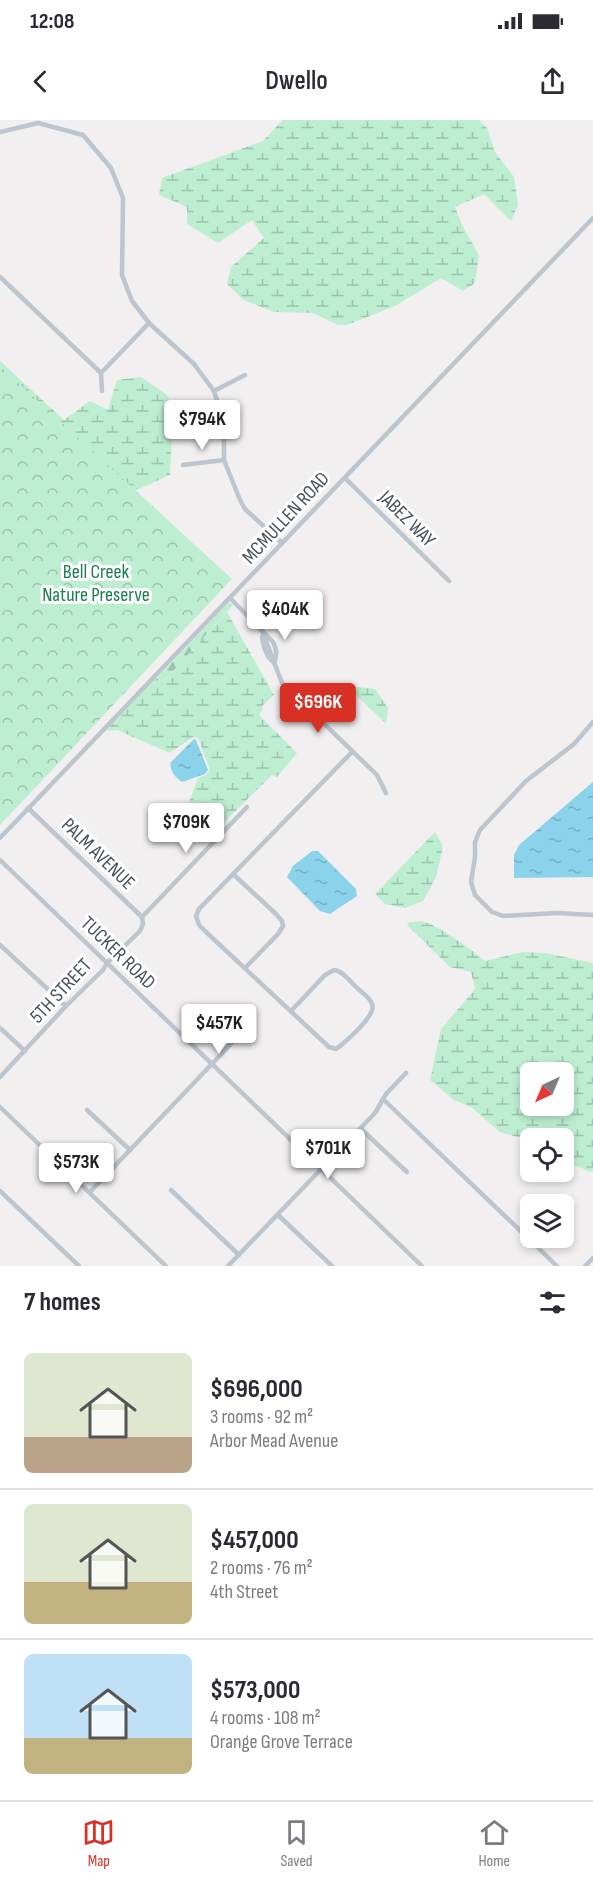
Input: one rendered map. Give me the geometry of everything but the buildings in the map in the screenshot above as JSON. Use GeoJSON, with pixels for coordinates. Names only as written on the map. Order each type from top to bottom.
{"type":"FeatureCollection","features":[{"type":"Feature","properties":{"kind":"street"},"geometry":{"type":"LineString","coordinates":[[0,132],[38,122],[83,135],[111,168],[123,198],[122,275],[132,301],[149,322],[194,364],[214,392],[224,423],[224,460],[246,509],[282,543]]}},
{"type":"Feature","properties":{"kind":"street","name":"MCMULLEN ROAD"},"geometry":{"type":"LineString","coordinates":[[0,838],[593,218]]}},
{"type":"Feature","properties":{"kind":"street"},"geometry":{"type":"LineString","coordinates":[[0,277],[101,373],[102,391]]}},
{"type":"Feature","properties":{"kind":"street"},"geometry":{"type":"LineString","coordinates":[[101,373],[149,322]]}},
{"type":"Feature","properties":{"kind":"street"},"geometry":{"type":"LineString","coordinates":[[214,392],[245,375]]}},
{"type":"Feature","properties":{"kind":"street"},"geometry":{"type":"LineString","coordinates":[[183,465],[224,460]]}},
{"type":"Feature","properties":{"kind":"street","name":"JABEZ WAY"},"geometry":{"type":"LineString","coordinates":[[345,478],[449,581]]}},
{"type":"Feature","properties":{"kind":"street"},"geometry":{"type":"LineString","coordinates":[[230,598],[261,628],[277,649],[274,663]]}},
{"type":"Feature","properties":{"kind":"street"},"geometry":{"type":"LineString","coordinates":[[261,628],[267,656],[274,663],[285,687],[377,775],[387,793]]}},
{"type":"Feature","properties":{"kind":"street"},"geometry":{"type":"LineString","coordinates":[[593,722],[574,744],[526,781],[480,830],[475,842],[471,882],[475,895],[492,912],[503,916],[550,913],[593,915]]}},
{"type":"Feature","properties":{"kind":"street"},"geometry":{"type":"LineString","coordinates":[[291,1011],[325,975],[334,970],[342,973],[368,998],[373,1010],[370,1016],[336,1049],[325,1045],[199,925],[196,916],[199,909],[352,752]]}},
{"type":"Feature","properties":{"kind":"street"},"geometry":{"type":"LineString","coordinates":[[142,917],[247,807]]}},
{"type":"Feature","properties":{"kind":"street","name":"PALM AVENUE"},"geometry":{"type":"LineString","coordinates":[[28,808],[142,917],[143,924]]}},
{"type":"Feature","properties":{"kind":"street","name":"TUCKER ROAD"},"geometry":{"type":"LineString","coordinates":[[0,860],[423,1266]]}},
{"type":"Feature","properties":{"kind":"street"},"geometry":{"type":"LineString","coordinates":[[233,874],[282,921],[278,934],[245,968]]}},
{"type":"Feature","properties":{"kind":"street","name":"5TH STREET"},"geometry":{"type":"LineString","coordinates":[[0,1077],[140,931],[143,924]]}},
{"type":"Feature","properties":{"kind":"street"},"geometry":{"type":"LineString","coordinates":[[0,945],[66,1006]]}},
{"type":"Feature","properties":{"kind":"street"},"geometry":{"type":"LineString","coordinates":[[90,1192],[249,1025]]}},
{"type":"Feature","properties":{"kind":"street"},"geometry":{"type":"LineString","coordinates":[[0,1028],[25,1051]]}},
{"type":"Feature","properties":{"kind":"street"},"geometry":{"type":"LineString","coordinates":[[228,1266],[361,1129],[406,1073]]}},
{"type":"Feature","properties":{"kind":"street"},"geometry":{"type":"LineString","coordinates":[[383,1099],[557,1266]]}},
{"type":"Feature","properties":{"kind":"street"},"geometry":{"type":"LineString","coordinates":[[0,1107],[166,1266]]}},
{"type":"Feature","properties":{"kind":"street"},"geometry":{"type":"LineString","coordinates":[[87,1110],[130,1150]]}},
{"type":"Feature","properties":{"kind":"street"},"geometry":{"type":"LineString","coordinates":[[361,1129],[407,1172]]}},
{"type":"Feature","properties":{"kind":"street"},"geometry":{"type":"LineString","coordinates":[[171,1190],[239,1255]]}},
{"type":"Feature","properties":{"kind":"street"},"geometry":{"type":"LineString","coordinates":[[0,1191],[79,1266]]}},
{"type":"Feature","properties":{"kind":"street"},"geometry":{"type":"LineString","coordinates":[[278,1215],[332,1266]]}},
{"type":"Feature","properties":{"kind":"street"},"geometry":{"type":"LineString","coordinates":[[585,1266],[593,1258]]}},
{"type":"Feature","properties":{"kind":"green space"},"geometry":{"type":"Polygon","coordinates":[[[283,120],[479,120],[487,128],[495,152],[514,177],[518,204],[511,221],[484,194],[455,207],[479,255],[475,283],[463,291],[441,278],[395,306],[347,325],[338,325],[313,313],[274,312],[244,300],[227,284],[231,267],[264,238],[252,220],[218,243],[187,224],[187,207],[159,195],[162,178],[263,141],[283,120]]]}},
{"type":"Feature","properties":{"kind":"green space"},"geometry":{"type":"Polygon","coordinates":[[[0,361],[64,420],[90,401],[108,410],[117,380],[141,377],[167,395],[181,421],[172,435],[170,475],[128,494],[0,533],[0,361]]]}},
{"type":"Feature","properties":{"kind":"green space","name":"Bell Creek Nature Preserve"},"geometry":{"type":"Polygon","coordinates":[[[0,366],[232,579],[0,825],[0,366]]]}},
{"type":"Feature","properties":{"kind":"green space"},"geometry":{"type":"Polygon","coordinates":[[[229,602],[233,605],[165,680],[154,681],[229,602]]]}},
{"type":"Feature","properties":{"kind":"green space"},"geometry":{"type":"Polygon","coordinates":[[[227,612],[274,695],[262,706],[263,710],[259,714],[297,753],[277,777],[272,775],[215,831],[202,827],[185,813],[198,778],[206,775],[210,770],[198,738],[193,737],[170,753],[117,730],[106,731],[153,681],[165,680],[227,612]]]}},
{"type":"Feature","properties":{"kind":"green space"},"geometry":{"type":"Polygon","coordinates":[[[349,688],[375,689],[388,708],[386,724],[349,688]]]}},
{"type":"Feature","properties":{"kind":"green space"},"geometry":{"type":"Polygon","coordinates":[[[435,832],[442,844],[442,851],[436,877],[423,901],[405,908],[385,904],[375,894],[435,832]]]}},
{"type":"Feature","properties":{"kind":"green space"},"geometry":{"type":"Polygon","coordinates":[[[409,922],[431,924],[485,961],[523,952],[545,953],[593,963],[593,1171],[590,1172],[574,1165],[574,1128],[520,1128],[520,1138],[500,1132],[471,1107],[454,1100],[430,1080],[441,1029],[475,989],[471,972],[450,967],[407,925],[409,922]]]}},
{"type":"Feature","properties":{"kind":"water"},"geometry":{"type":"Polygon","coordinates":[[[194,739],[208,770],[205,774],[182,782],[173,773],[171,762],[194,739]]]}},
{"type":"Feature","properties":{"kind":"water"},"geometry":{"type":"Polygon","coordinates":[[[593,782],[593,877],[514,878],[514,855],[519,845],[593,782]]]}},
{"type":"Feature","properties":{"kind":"water"},"geometry":{"type":"Polygon","coordinates":[[[312,851],[318,851],[356,889],[357,896],[330,914],[320,911],[287,877],[293,866],[312,851]]]}}]}
